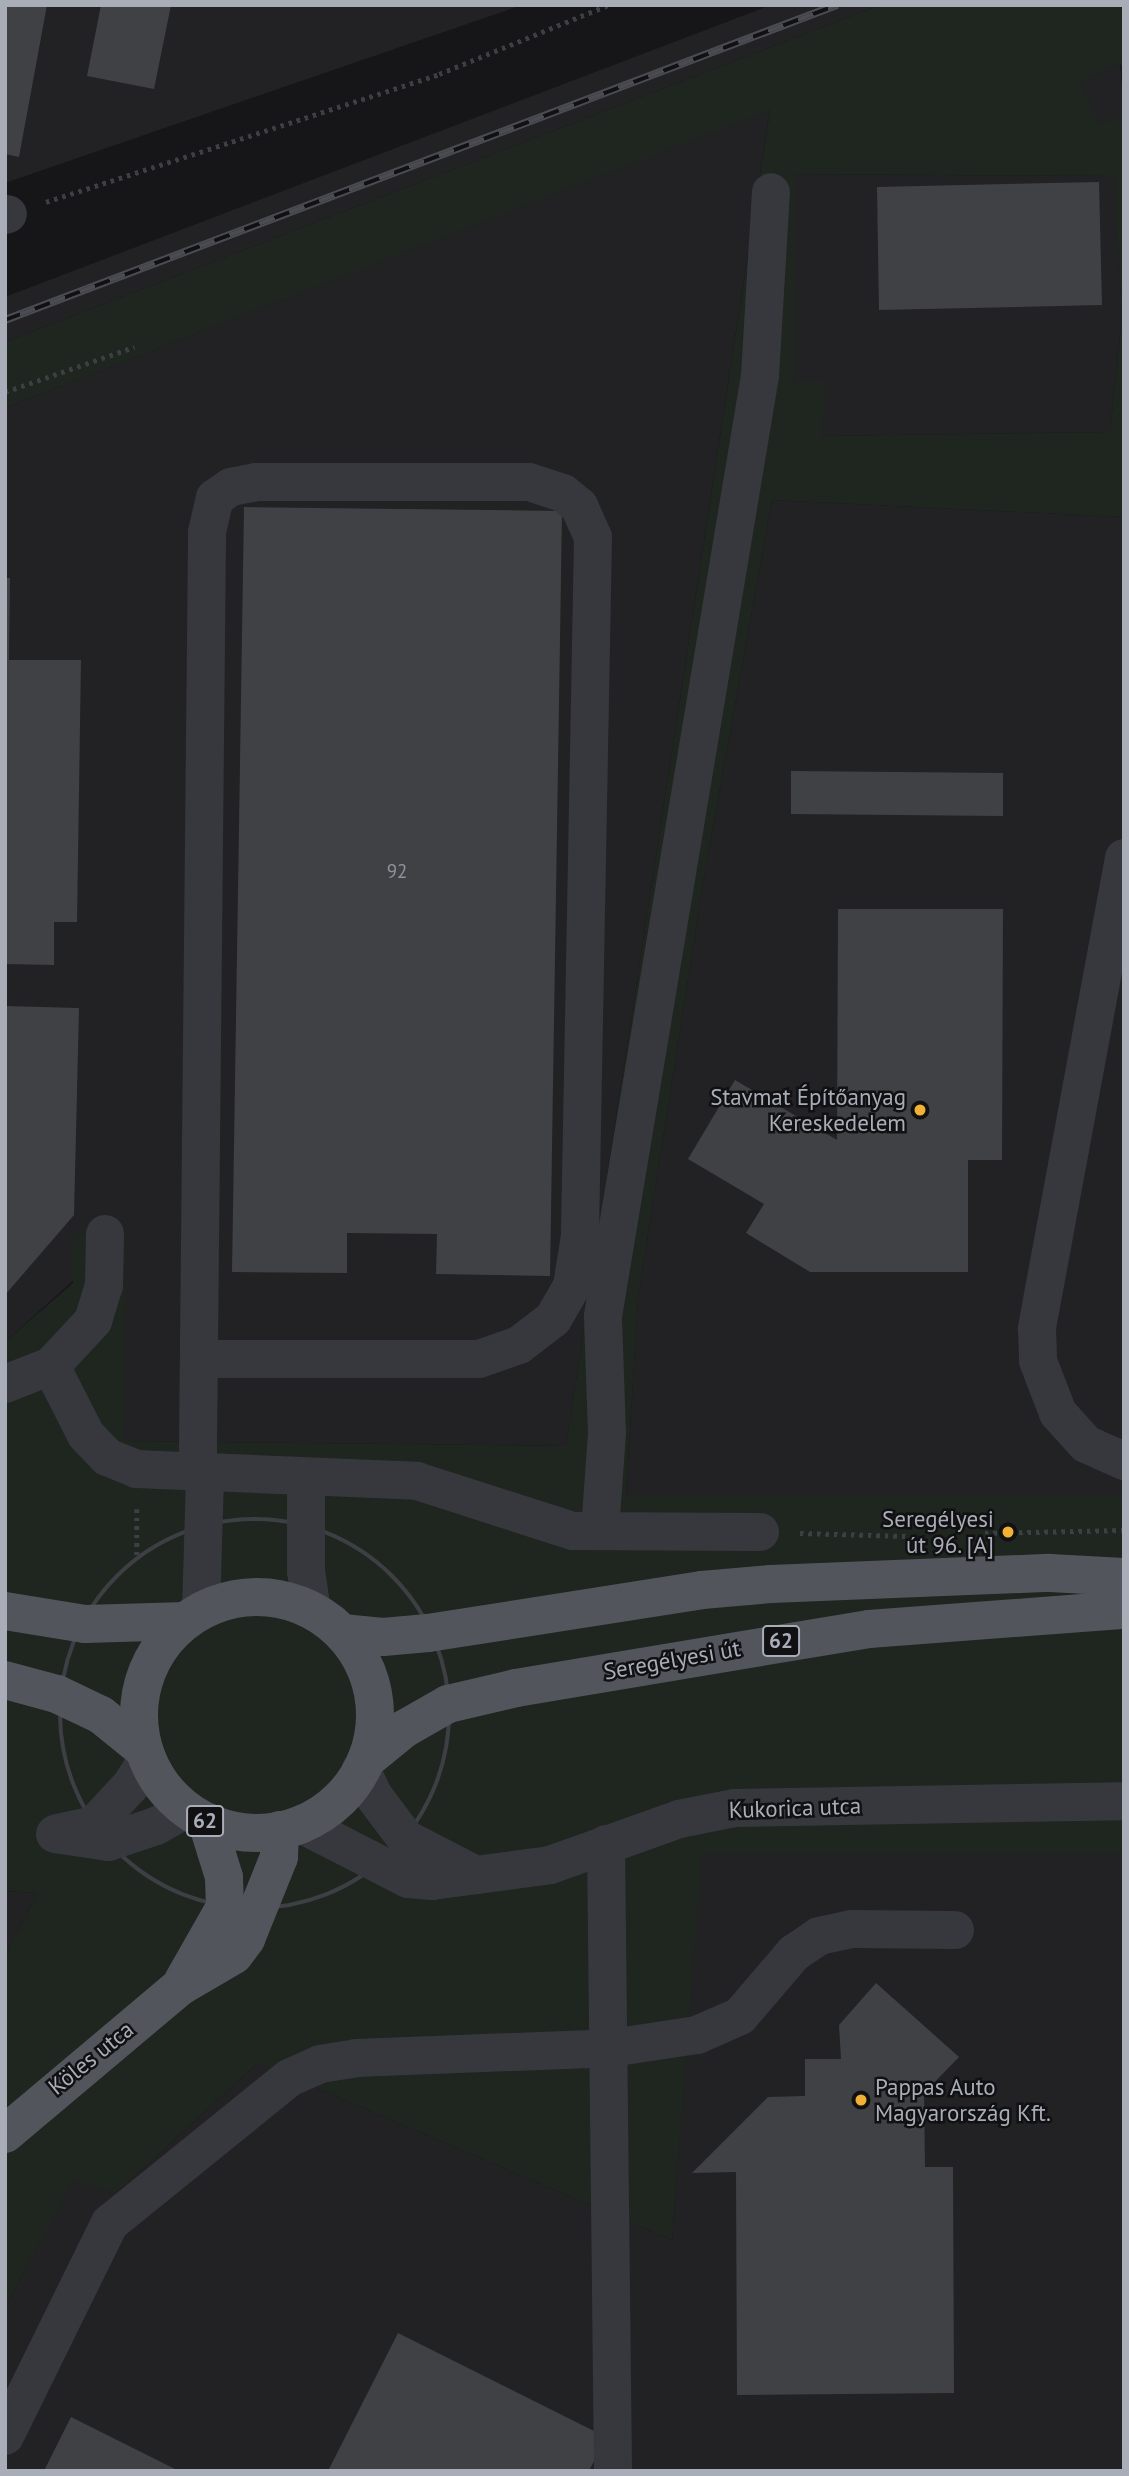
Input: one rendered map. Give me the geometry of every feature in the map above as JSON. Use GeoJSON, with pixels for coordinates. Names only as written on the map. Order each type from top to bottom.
{"type":"FeatureCollection","features":[{"type":"Feature","properties":{"kind":"main road"},"geometry":{"type":"LineString","coordinates":[[5,1611],[85,1624],[193,1616],[257,1597],[327,1622],[383,1637],[428,1633],[702,1590],[1050,1573],[1124,1577]]}},
{"type":"Feature","properties":{"kind":"main road","name":"Seregélyesi út"},"geometry":{"type":"LineString","coordinates":[[290,1827],[336,1802],[363,1764],[404,1729],[448,1704],[678,1658],[869,1629],[1124,1611]]}},
{"type":"Feature","properties":{"kind":"main road","name":"62"},"geometry":{"type":"LineString","coordinates":[[145,1754],[139,1709],[148,1669],[193,1616]]}},
{"type":"Feature","properties":{"kind":"main road","name":"Seregélyesi út"},"geometry":{"type":"LineString","coordinates":[[327,1622],[370,1684],[374,1722],[363,1764]]}},
{"type":"Feature","properties":{"kind":"main road","name":"62"},"geometry":{"type":"LineString","coordinates":[[5,1680],[57,1694],[101,1715],[145,1754],[163,1787],[196,1816],[236,1831],[290,1827]]}},
{"type":"Feature","properties":{"kind":"main road"},"geometry":{"type":"LineString","coordinates":[[196,1816],[224,1878],[242,1908]]}},
{"type":"Feature","properties":{"kind":"main road","name":"Köles utca"},"geometry":{"type":"LineString","coordinates":[[5,2134],[180,1986],[279,1857],[290,1827]]}},
{"type":"Feature","properties":{"kind":"street"},"geometry":{"type":"LineString","coordinates":[[600,1531],[607,1433],[603,1316],[760,376],[771,192]]}},
{"type":"Feature","properties":{"kind":"street"},"geometry":{"type":"LineString","coordinates":[[193,1616],[204,1524],[199,1359],[208,532],[215,498],[231,487],[256,482],[529,482],[563,493],[579,506],[593,537],[580,1236],[572,1286],[553,1319],[519,1345],[479,1359],[199,1359]]}},
{"type":"Feature","properties":{"kind":"street"},"geometry":{"type":"LineString","coordinates":[[1124,858],[1037,1329],[1038,1361],[1058,1413],[1086,1444],[1124,1461]]}},
{"type":"Feature","properties":{"kind":"street"},"geometry":{"type":"LineString","coordinates":[[5,1384],[51,1366],[73,1348],[93,1321],[104,1286],[105,1234]]}},
{"type":"Feature","properties":{"kind":"street"},"geometry":{"type":"LineString","coordinates":[[51,1366],[86,1435],[107,1457],[136,1469],[201,1474],[417,1481],[531,1521],[600,1531],[760,1532]]}},
{"type":"Feature","properties":{"kind":"street"},"geometry":{"type":"LineString","coordinates":[[306,1477],[306,1524],[327,1622]]}},
{"type":"Feature","properties":{"kind":"street"},"geometry":{"type":"LineString","coordinates":[[101,1833],[131,1785],[145,1754]]}},
{"type":"Feature","properties":{"kind":"street","name":"Kukorica utca"},"geometry":{"type":"LineString","coordinates":[[363,1764],[394,1852]]}},
{"type":"Feature","properties":{"kind":"street","name":"Kukorica utca"},"geometry":{"type":"LineString","coordinates":[[290,1827],[476,1875],[550,1865],[679,1819],[734,1808],[1124,1801]]}},
{"type":"Feature","properties":{"kind":"street"},"geometry":{"type":"LineString","coordinates":[[101,1833],[156,1826],[196,1816]]}},
{"type":"Feature","properties":{"kind":"street"},"geometry":{"type":"LineString","coordinates":[[606,1844],[611,2048],[613,2471]]}},
{"type":"Feature","properties":{"kind":"street"},"geometry":{"type":"LineString","coordinates":[[5,2436],[110,2223],[289,2078],[320,2064],[356,2058],[611,2048],[719,2028],[740,2016],[794,1953],[819,1936],[852,1929],[956,1930]]}},
{"type":"Feature","properties":{"kind":"path"},"geometry":{"type":"LineString","coordinates":[[7,215],[439,74],[608,5]]}},
{"type":"Feature","properties":{"kind":"path"},"geometry":{"type":"LineString","coordinates":[[5,392],[134,347]]}},
{"type":"Feature","properties":{"kind":"path"},"geometry":{"type":"LineString","coordinates":[[136,1469],[137,1559]]}},
{"type":"Feature","properties":{"kind":"path"},"geometry":{"type":"LineString","coordinates":[[256,1518],[306,1524],[350,1541],[388,1568],[419,1604],[448,1704],[450,1745],[434,1795],[394,1852],[326,1896],[242,1908],[161,1885],[101,1833],[68,1771],[55,1715],[57,1694],[71,1650],[85,1624],[107,1586],[137,1559],[204,1524],[256,1518]]}},
{"type":"Feature","properties":{"kind":"path"},"geometry":{"type":"LineString","coordinates":[[975,1535],[997,1531],[1124,1530]]}},
{"type":"Feature","properties":{"kind":"path"},"geometry":{"type":"LineString","coordinates":[[760,1532],[910,1536]]}},
{"type":"Feature","properties":{"kind":"shaded area"},"geometry":{"type":"Polygon","coordinates":[[[5,5],[522,5],[5,183],[5,5]]]}},
{"type":"Feature","properties":{"kind":"shaded area"},"geometry":{"type":"Polygon","coordinates":[[[771,5],[880,5],[5,342],[5,297],[771,5]]]}},
{"type":"Feature","properties":{"kind":"shaded area"},"geometry":{"type":"Polygon","coordinates":[[[880,5],[1124,5],[1124,70],[1120,63],[1079,83],[1100,125],[1124,114],[1124,517],[772,500],[704,877],[638,1298],[626,1496],[1124,1496],[1124,1854],[702,1854],[672,2240],[258,2063],[115,2194],[74,2180],[5,2308],[5,1956],[37,1893],[5,1891],[5,1342],[73,1283],[73,1234],[126,1234],[124,1441],[566,1446],[770,110],[5,408],[5,342],[880,5]],[[794,174],[794,382],[826,382],[822,436],[1110,432],[1122,316],[1114,176],[794,174]]]}},
{"type":"Feature","properties":{"kind":"shaded area"},"geometry":{"type":"Polygon","coordinates":[[[1120,62],[1124,114],[1100,126],[1078,83],[1120,62]]]}},
{"type":"Feature","properties":{"kind":"shaded area"},"geometry":{"type":"Polygon","coordinates":[[[770,109],[566,1446],[123,1441],[125,1234],[5,1342],[5,408],[770,109]]]}},
{"type":"Feature","properties":{"kind":"shaded area"},"geometry":{"type":"Polygon","coordinates":[[[794,174],[1115,176],[1122,316],[1110,432],[822,436],[794,383],[794,174]]]}},
{"type":"Feature","properties":{"kind":"shaded area"},"geometry":{"type":"Polygon","coordinates":[[[772,500],[1124,517],[1124,1496],[626,1496],[638,1298],[704,877],[772,500]]]}},
{"type":"Feature","properties":{"kind":"shaded area"},"geometry":{"type":"Polygon","coordinates":[[[701,1854],[1124,1854],[1124,2471],[5,2471],[5,2308],[74,2179],[115,2194],[258,2063],[672,2240],[701,1854]]]}},
{"type":"Feature","properties":{"kind":"shaded area"},"geometry":{"type":"Polygon","coordinates":[[[5,1891],[37,1893],[5,1956],[5,1891]]]}},
{"type":"Feature","properties":{"kind":"building"},"geometry":{"type":"Polygon","coordinates":[[[5,5],[47,5],[19,157],[5,154],[5,5]]]}},
{"type":"Feature","properties":{"kind":"building"},"geometry":{"type":"Polygon","coordinates":[[[101,5],[171,5],[154,89],[87,76],[101,5]]]}},
{"type":"Feature","properties":{"kind":"building"},"geometry":{"type":"Polygon","coordinates":[[[1099,182],[1102,305],[879,310],[877,187],[1099,182]]]}},
{"type":"Feature","properties":{"kind":"building"},"geometry":{"type":"Polygon","coordinates":[[[244,507],[562,511],[550,1276],[436,1274],[437,1234],[347,1233],[347,1273],[232,1272],[244,507]]]}},
{"type":"Feature","properties":{"kind":"building"},"geometry":{"type":"Polygon","coordinates":[[[5,578],[10,578],[9,660],[81,660],[77,922],[54,922],[54,965],[5,964],[5,578]]]}},
{"type":"Feature","properties":{"kind":"building"},"geometry":{"type":"Polygon","coordinates":[[[791,771],[1003,773],[1003,816],[791,814],[791,771]]]}},
{"type":"Feature","properties":{"kind":"building","name":"Stavmat Építőanyag Kereskedelem"},"geometry":{"type":"Polygon","coordinates":[[[838,909],[1003,909],[1002,1160],[968,1160],[968,1272],[810,1272],[746,1233],[764,1204],[688,1159],[735,1080],[837,1140],[838,909]]]}},
{"type":"Feature","properties":{"kind":"building"},"geometry":{"type":"Polygon","coordinates":[[[5,1006],[79,1008],[74,1215],[5,1295],[5,1006]]]}},
{"type":"Feature","properties":{"kind":"building"},"geometry":{"type":"Polygon","coordinates":[[[876,1983],[959,2057],[924,2093],[925,2167],[953,2167],[954,2393],[737,2395],[736,2172],[692,2173],[768,2097],[805,2096],[805,2059],[841,2059],[839,2025],[876,1983]]]}},
{"type":"Feature","properties":{"kind":"building"},"geometry":{"type":"Polygon","coordinates":[[[398,2333],[606,2437],[589,2471],[328,2471],[398,2333]]]}},
{"type":"Feature","properties":{"kind":"building"},"geometry":{"type":"Polygon","coordinates":[[[71,2417],[179,2471],[44,2471],[71,2417]]]}},
{"type":"Feature","properties":{"kind":"railway"},"geometry":{"type":"LineString","coordinates":[[5,320],[837,5]]}},
{"type":"Feature","properties":{"kind":"place","name":"Stavmat Építőanyag Kereskedelem"},"geometry":{"type":"Point","coordinates":[920,1110]}},
{"type":"Feature","properties":{"kind":"place","name":"Seregélyesi út 96. [A]"},"geometry":{"type":"Point","coordinates":[1008,1532]}},
{"type":"Feature","properties":{"kind":"place","name":"Pappas Auto Magyarország Kft."},"geometry":{"type":"Point","coordinates":[861,2100]}}]}
